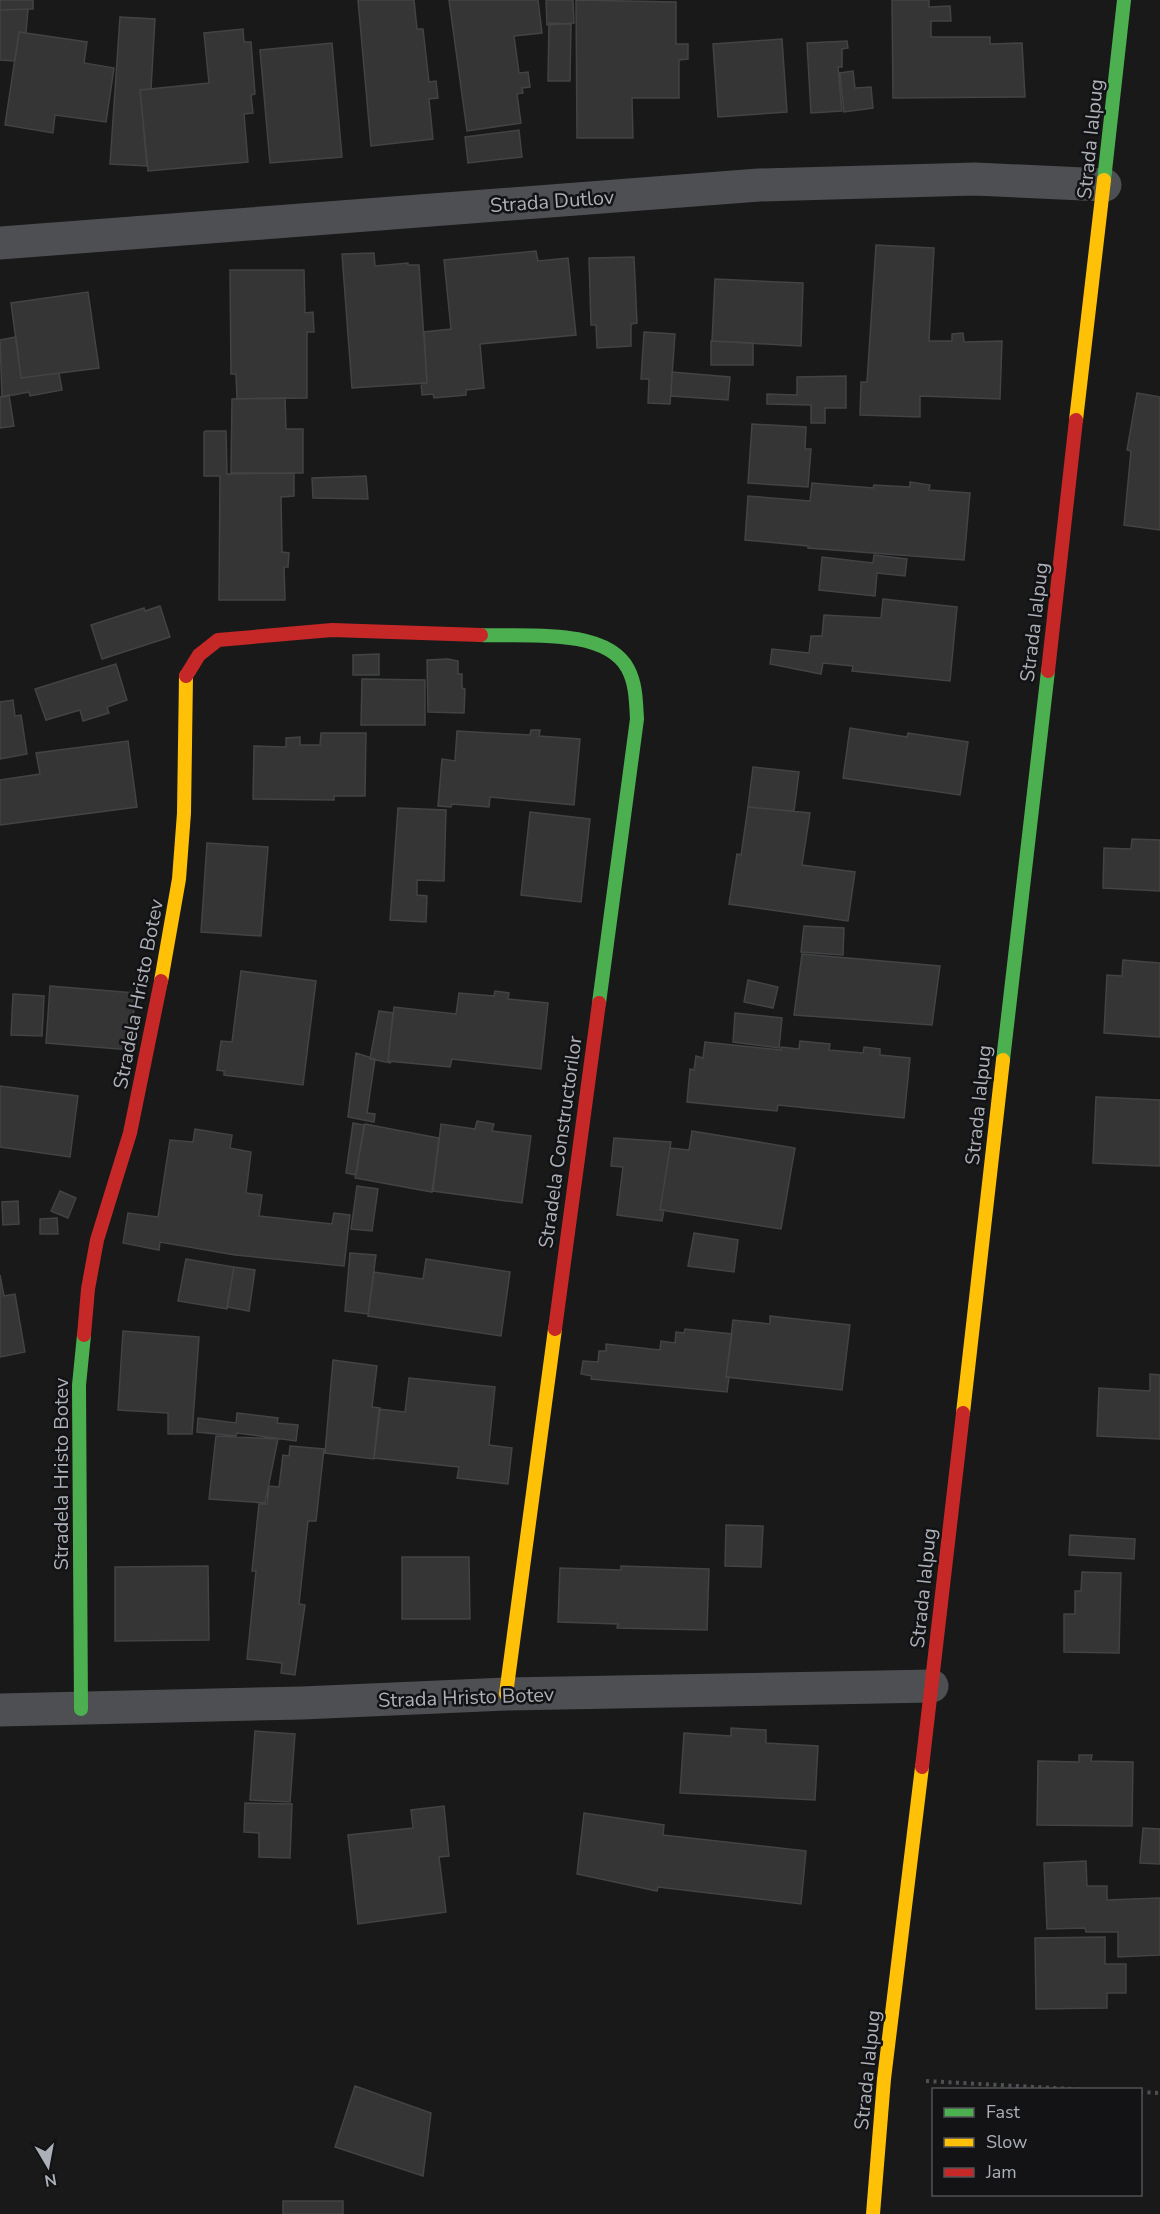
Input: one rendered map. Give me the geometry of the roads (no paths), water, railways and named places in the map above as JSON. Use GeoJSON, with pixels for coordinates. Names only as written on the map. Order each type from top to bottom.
{"type":"FeatureCollection","features":[{"type":"Feature","properties":{"kind":"street","name":"Strada Ialpug"},"geometry":{"type":"LineString","coordinates":[[873,2214],[884,2079],[932,1686],[1105,185],[1124,0]]}},
{"type":"Feature","properties":{"kind":"street","name":"Strada Dutlov"},"geometry":{"type":"LineString","coordinates":[[0,243],[759,185],[975,179],[1105,185]]}},
{"type":"Feature","properties":{"kind":"street","name":"Stradela Hristo Botev"},"geometry":{"type":"LineString","coordinates":[[81,1709],[79,1386],[88,1289],[97,1240],[135,1111],[179,879],[184,813],[186,677],[193,662],[204,649],[218,640],[263,635],[320,632],[434,633],[565,639]]}},
{"type":"Feature","properties":{"kind":"street","name":"Stradela Constructorilor"},"geometry":{"type":"LineString","coordinates":[[506,1694],[637,719],[636,684],[622,659],[603,645],[565,639]]}},
{"type":"Feature","properties":{"kind":"street","name":"Strada Hristo Botev"},"geometry":{"type":"LineString","coordinates":[[0,1710],[302,1703],[506,1694],[932,1686]]}}]}
